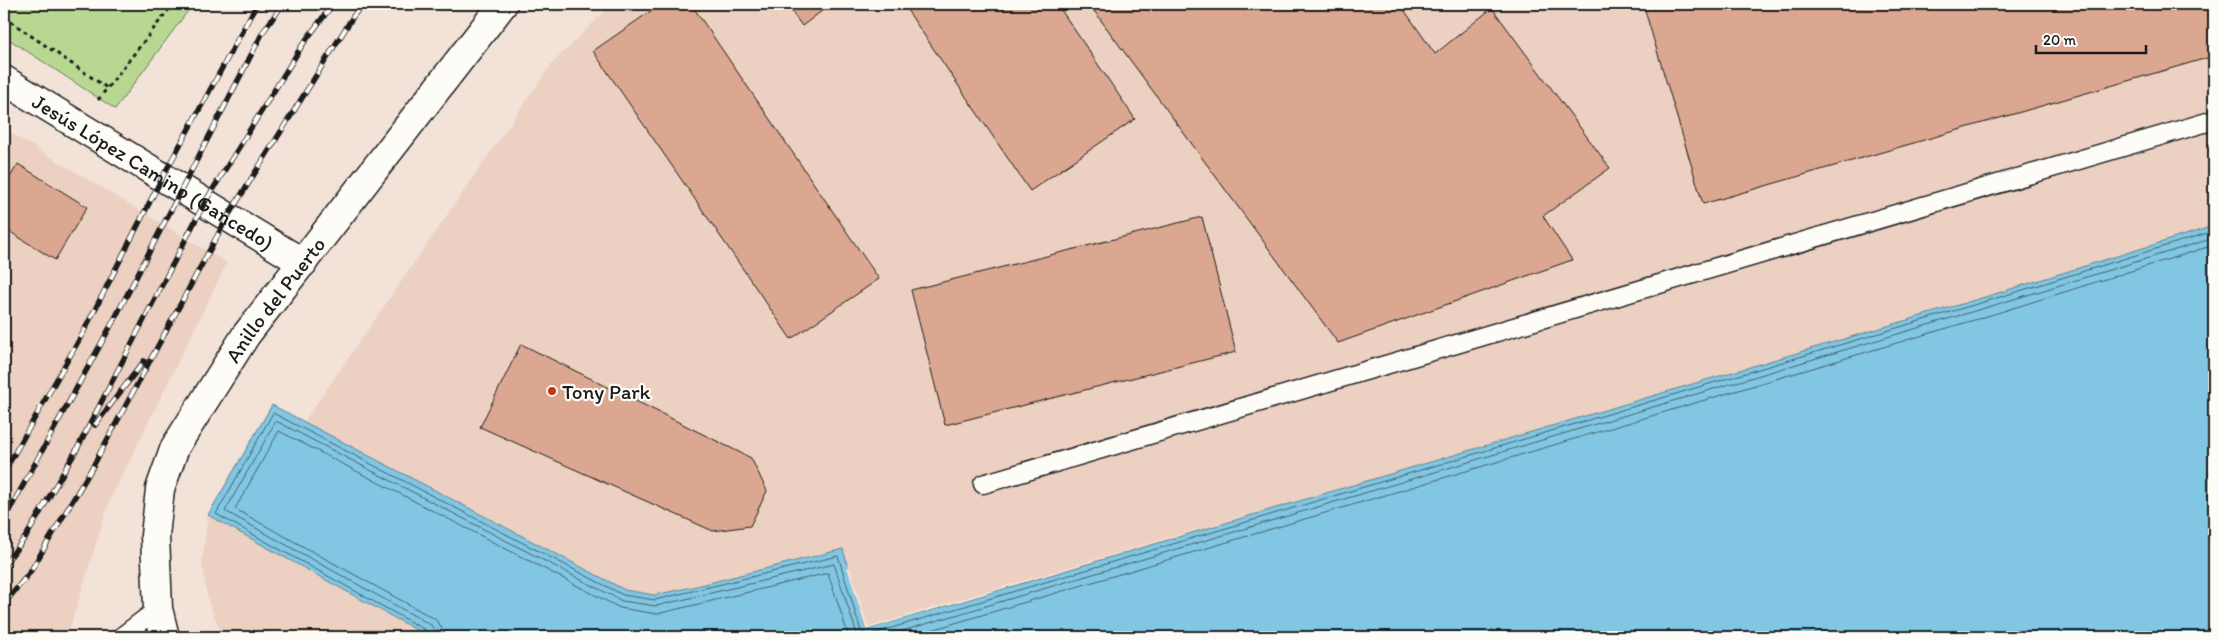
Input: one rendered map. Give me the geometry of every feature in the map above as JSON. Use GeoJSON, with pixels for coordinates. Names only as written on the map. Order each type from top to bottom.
{"type":"FeatureCollection","features":[{"type":"Feature","properties":{"kind":"main road","name":"Anillo del Puerto"},"geometry":{"type":"LineString","coordinates":[[165,637],[158,609],[155,536],[160,489],[175,447],[246,335],[503,4]]}},
{"type":"Feature","properties":{"kind":"main road","name":"Jesús López Camino (Gancedo)"},"geometry":{"type":"LineString","coordinates":[[4,80],[303,263]]}},
{"type":"Feature","properties":{"kind":"lane"},"geometry":{"type":"LineString","coordinates":[[983,484],[2214,120]]}},
{"type":"Feature","properties":{"kind":"lane"},"geometry":{"type":"LineString","coordinates":[[121,637],[158,609]]}},
{"type":"Feature","properties":{"kind":"path"},"geometry":{"type":"LineString","coordinates":[[79,126],[173,4]]}},
{"type":"Feature","properties":{"kind":"path"},"geometry":{"type":"LineString","coordinates":[[4,17],[108,88]]}},
{"type":"Feature","properties":{"kind":"shaded area"},"geometry":{"type":"Polygon","coordinates":[[[612,4],[2214,4],[2214,226],[1985,297],[866,630],[843,549],[654,595],[625,590],[304,422],[551,65],[612,4]]]}},
{"type":"Feature","properties":{"kind":"shaded area"},"geometry":{"type":"Polygon","coordinates":[[[4,129],[227,263],[109,502],[67,637],[4,637],[4,129]]]}},
{"type":"Feature","properties":{"kind":"shaded area"},"geometry":{"type":"Polygon","coordinates":[[[208,515],[429,637],[223,637],[208,601],[202,562],[208,515]]]}},
{"type":"Feature","properties":{"kind":"green space"},"geometry":{"type":"Polygon","coordinates":[[[4,4],[193,4],[115,109],[4,36],[4,4]]]}},
{"type":"Feature","properties":{"kind":"water"},"geometry":{"type":"Polygon","coordinates":[[[2214,226],[2214,637],[429,637],[208,515],[272,405],[625,590],[654,595],[843,549],[866,630],[1985,297],[2214,226]]]}},
{"type":"Feature","properties":{"kind":"pier"},"geometry":{"type":"Polygon","coordinates":[[[1333,488],[866,630],[847,567],[850,567],[868,627],[1333,488]]]}},
{"type":"Feature","properties":{"kind":"building"},"geometry":{"type":"Polygon","coordinates":[[[661,4],[691,4],[879,279],[791,339],[593,51],[661,4]]]}},
{"type":"Feature","properties":{"kind":"building"},"geometry":{"type":"Polygon","coordinates":[[[786,4],[831,4],[802,26],[786,4]]]}},
{"type":"Feature","properties":{"kind":"building"},"geometry":{"type":"Polygon","coordinates":[[[903,4],[1057,4],[1135,119],[1030,191],[903,4]]]}},
{"type":"Feature","properties":{"kind":"building"},"geometry":{"type":"Polygon","coordinates":[[[1089,4],[1400,4],[1435,54],[1492,8],[1610,168],[1543,216],[1572,260],[1338,343],[1089,4]]]}},
{"type":"Feature","properties":{"kind":"building"},"geometry":{"type":"Polygon","coordinates":[[[1643,4],[2214,4],[2214,56],[1703,204],[1643,4]]]}},
{"type":"Feature","properties":{"kind":"building"},"geometry":{"type":"Polygon","coordinates":[[[18,164],[87,207],[55,260],[4,228],[4,187],[18,164]]]}},
{"type":"Feature","properties":{"kind":"building"},"geometry":{"type":"Polygon","coordinates":[[[1202,217],[1236,352],[945,425],[911,290],[1202,217]]]}},
{"type":"Feature","properties":{"kind":"building"},"geometry":{"type":"Polygon","coordinates":[[[521,344],[751,458],[767,491],[750,526],[713,531],[480,427],[521,344]]]}},
{"type":"Feature","properties":{"kind":"railway"},"geometry":{"type":"LineString","coordinates":[[4,472],[83,333],[162,178],[257,4]]}},
{"type":"Feature","properties":{"kind":"railway"},"geometry":{"type":"LineString","coordinates":[[4,520],[114,320],[263,32],[283,4]]}},
{"type":"Feature","properties":{"kind":"railway"},"geometry":{"type":"LineString","coordinates":[[4,565],[27,535],[77,449],[205,202],[303,44],[333,4]]}},
{"type":"Feature","properties":{"kind":"railway"},"geometry":{"type":"LineString","coordinates":[[4,604],[30,572],[92,468],[228,216],[354,15],[363,4]]}},
{"type":"Feature","properties":{"kind":"railway"},"geometry":{"type":"LineString","coordinates":[[95,425],[144,361]]}},
{"type":"Feature","properties":{"kind":"place","name":"Tony Park"},"geometry":{"type":"Point","coordinates":[552,391]}}]}
